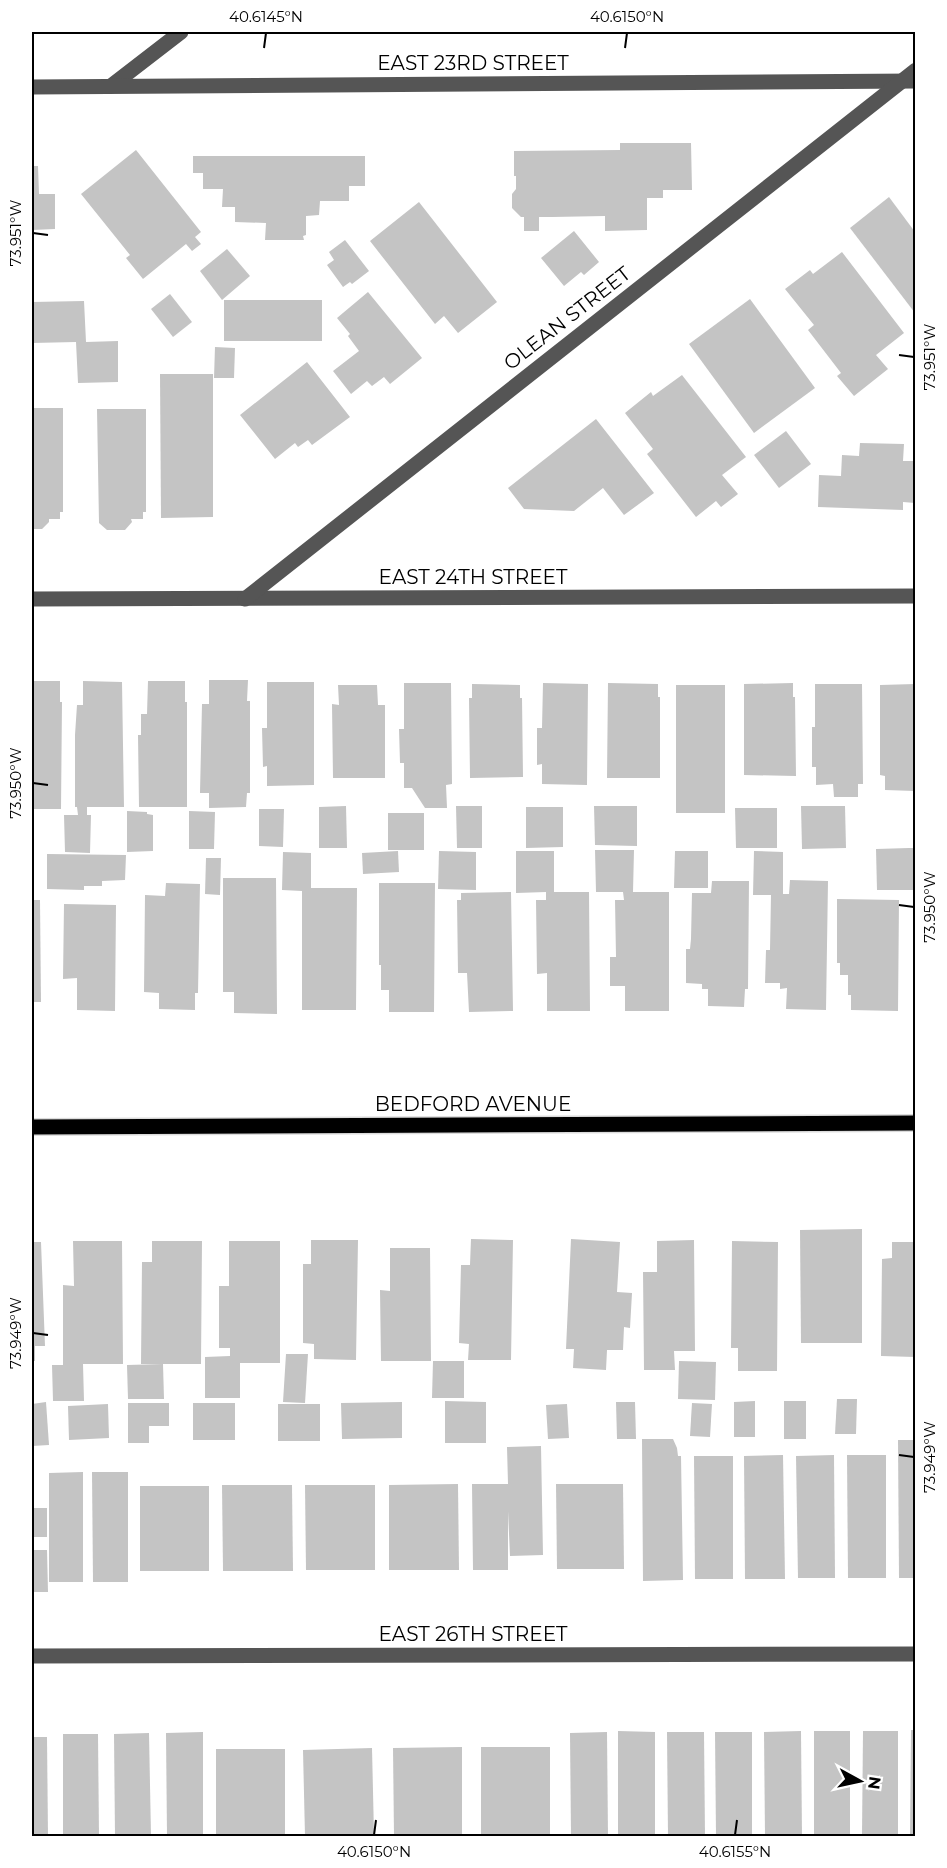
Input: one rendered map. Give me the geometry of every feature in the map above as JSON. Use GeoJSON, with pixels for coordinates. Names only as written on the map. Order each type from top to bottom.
{"type":"FeatureCollection","features":[{"type":"Feature","properties":{"kind":"main road","name":"BEDFORD AVENUE"},"geometry":{"type":"LineString","coordinates":[[32,1127],[915,1123]]}},
{"type":"Feature","properties":{"kind":"street"},"geometry":{"type":"LineString","coordinates":[[111,86],[181,32]]}},
{"type":"Feature","properties":{"kind":"street","name":"OLEAN STREET"},"geometry":{"type":"LineString","coordinates":[[244,599],[908,81],[915,70]]}},
{"type":"Feature","properties":{"kind":"street","name":"EAST 23RD STREET"},"geometry":{"type":"LineString","coordinates":[[32,87],[908,81]]}},
{"type":"Feature","properties":{"kind":"street","name":"EAST 24TH STREET"},"geometry":{"type":"LineString","coordinates":[[32,599],[915,596]]}},
{"type":"Feature","properties":{"kind":"street","name":"EAST 26TH STREET"},"geometry":{"type":"LineString","coordinates":[[32,1656],[915,1654]]}},
{"type":"Feature","properties":{"kind":"building"},"geometry":{"type":"Polygon","coordinates":[[[620,143],[691,143],[692,190],[663,190],[663,198],[647,198],[647,230],[605,231],[605,216],[539,217],[539,231],[524,231],[524,217],[512,208],[512,194],[516,189],[514,151],[620,150],[620,143]]]}},
{"type":"Feature","properties":{"kind":"building"},"geometry":{"type":"Polygon","coordinates":[[[136,150],[201,232],[195,237],[201,244],[192,251],[186,244],[143,279],[126,258],[130,255],[81,194],[136,150]]]}},
{"type":"Feature","properties":{"kind":"building"},"geometry":{"type":"Polygon","coordinates":[[[193,156],[365,156],[365,186],[349,186],[349,201],[320,201],[319,215],[306,216],[304,240],[265,240],[266,223],[235,222],[235,207],[222,207],[223,189],[203,189],[203,173],[193,173],[193,156]]]}},
{"type":"Feature","properties":{"kind":"building"},"geometry":{"type":"Polygon","coordinates":[[[32,166],[38,166],[39,194],[55,194],[55,229],[32,230],[32,166]]]}},
{"type":"Feature","properties":{"kind":"building"},"geometry":{"type":"Polygon","coordinates":[[[889,197],[915,232],[915,313],[850,228],[889,197]]]}},
{"type":"Feature","properties":{"kind":"building"},"geometry":{"type":"Polygon","coordinates":[[[419,202],[497,302],[458,333],[444,316],[435,324],[370,241],[419,202]]]}},
{"type":"Feature","properties":{"kind":"building"},"geometry":{"type":"Polygon","coordinates":[[[574,231],[599,262],[584,275],[581,272],[564,286],[541,258],[574,231]]]}},
{"type":"Feature","properties":{"kind":"building"},"geometry":{"type":"Polygon","coordinates":[[[345,240],[369,271],[352,284],[350,282],[343,287],[327,265],[334,260],[329,252],[345,240]]]}},
{"type":"Feature","properties":{"kind":"building"},"geometry":{"type":"Polygon","coordinates":[[[227,249],[250,276],[222,300],[200,271],[227,249]]]}},
{"type":"Feature","properties":{"kind":"building"},"geometry":{"type":"Polygon","coordinates":[[[842,252],[904,333],[876,355],[888,369],[854,396],[837,376],[841,373],[808,330],[814,325],[785,289],[810,270],[813,274],[842,252]]]}},
{"type":"Feature","properties":{"kind":"building"},"geometry":{"type":"Polygon","coordinates":[[[368,292],[422,358],[390,384],[384,377],[372,386],[367,381],[351,394],[333,371],[359,351],[348,336],[350,334],[337,318],[368,292]]]}},
{"type":"Feature","properties":{"kind":"building"},"geometry":{"type":"Polygon","coordinates":[[[170,294],[192,322],[173,337],[151,309],[170,294]]]}},
{"type":"Feature","properties":{"kind":"building"},"geometry":{"type":"Polygon","coordinates":[[[750,299],[815,388],[754,433],[689,344],[750,299]]]}},
{"type":"Feature","properties":{"kind":"building"},"geometry":{"type":"Polygon","coordinates":[[[224,300],[322,300],[322,341],[224,341],[224,300]]]}},
{"type":"Feature","properties":{"kind":"building"},"geometry":{"type":"Polygon","coordinates":[[[84,301],[86,342],[118,341],[118,382],[78,383],[76,342],[32,343],[32,302],[84,301]]]}},
{"type":"Feature","properties":{"kind":"building"},"geometry":{"type":"Polygon","coordinates":[[[215,347],[235,348],[234,378],[214,378],[215,347]]]}},
{"type":"Feature","properties":{"kind":"building"},"geometry":{"type":"Polygon","coordinates":[[[307,362],[350,417],[312,445],[308,440],[298,447],[295,443],[275,459],[240,415],[307,362]]]}},
{"type":"Feature","properties":{"kind":"building"},"geometry":{"type":"Polygon","coordinates":[[[160,374],[213,374],[213,517],[161,518],[160,374]]]}},
{"type":"Feature","properties":{"kind":"building"},"geometry":{"type":"Polygon","coordinates":[[[682,375],[746,457],[722,475],[738,494],[721,507],[716,501],[696,517],[647,454],[653,449],[625,413],[651,392],[653,396],[682,375]]]}},
{"type":"Feature","properties":{"kind":"building"},"geometry":{"type":"Polygon","coordinates":[[[32,408],[63,408],[63,512],[60,512],[60,519],[49,519],[42,529],[32,529],[32,408]]]}},
{"type":"Feature","properties":{"kind":"building"},"geometry":{"type":"Polygon","coordinates":[[[97,409],[146,409],[146,512],[143,512],[143,519],[131,519],[132,522],[125,530],[107,530],[99,523],[97,409]]]}},
{"type":"Feature","properties":{"kind":"building"},"geometry":{"type":"Polygon","coordinates":[[[596,419],[654,493],[624,515],[603,488],[574,511],[524,509],[508,488],[596,419]]]}},
{"type":"Feature","properties":{"kind":"building"},"geometry":{"type":"Polygon","coordinates":[[[786,431],[811,464],[779,488],[754,455],[786,431]]]}},
{"type":"Feature","properties":{"kind":"building"},"geometry":{"type":"Polygon","coordinates":[[[860,443],[904,444],[903,461],[915,461],[915,503],[903,502],[903,510],[818,507],[819,475],[841,476],[842,455],[859,456],[860,443]]]}},
{"type":"Feature","properties":{"kind":"building"},"geometry":{"type":"Polygon","coordinates":[[[209,680],[248,680],[250,793],[247,793],[246,807],[209,808],[209,793],[200,793],[202,704],[209,704],[209,680]]]}},
{"type":"Feature","properties":{"kind":"building"},"geometry":{"type":"Polygon","coordinates":[[[32,681],[60,681],[60,702],[62,702],[61,809],[32,809],[32,681]]]}},
{"type":"Feature","properties":{"kind":"building"},"geometry":{"type":"Polygon","coordinates":[[[83,681],[122,682],[124,807],[87,807],[87,815],[91,815],[90,853],[65,852],[64,815],[78,815],[77,807],[75,807],[75,735],[77,705],[83,705],[83,681]]]}},
{"type":"Feature","properties":{"kind":"building"},"geometry":{"type":"Polygon","coordinates":[[[148,681],[185,681],[187,807],[139,807],[138,735],[141,735],[141,714],[147,714],[148,681]]]}},
{"type":"Feature","properties":{"kind":"building"},"geometry":{"type":"Polygon","coordinates":[[[267,682],[314,682],[314,785],[267,786],[267,766],[263,767],[262,728],[267,728],[267,682]]]}},
{"type":"Feature","properties":{"kind":"building"},"geometry":{"type":"Polygon","coordinates":[[[404,683],[451,683],[452,784],[446,785],[447,808],[425,808],[412,788],[404,788],[404,763],[400,763],[399,729],[404,729],[404,683]]]}},
{"type":"Feature","properties":{"kind":"building"},"geometry":{"type":"Polygon","coordinates":[[[543,683],[588,684],[587,785],[542,784],[542,764],[537,765],[537,728],[542,728],[543,683]]]}},
{"type":"Feature","properties":{"kind":"building"},"geometry":{"type":"Polygon","coordinates":[[[608,683],[658,684],[660,778],[607,778],[608,683]]]}},
{"type":"Feature","properties":{"kind":"building"},"geometry":{"type":"Polygon","coordinates":[[[793,683],[796,776],[744,775],[744,684],[793,683]]]}},
{"type":"Feature","properties":{"kind":"building"},"geometry":{"type":"Polygon","coordinates":[[[472,684],[520,685],[523,777],[470,778],[469,698],[472,698],[472,684]]]}},
{"type":"Feature","properties":{"kind":"building"},"geometry":{"type":"Polygon","coordinates":[[[815,684],[862,684],[863,784],[858,784],[858,797],[834,797],[833,784],[816,785],[816,767],[812,767],[815,684]]]}},
{"type":"Feature","properties":{"kind":"building"},"geometry":{"type":"Polygon","coordinates":[[[915,684],[915,791],[885,790],[885,776],[880,775],[880,685],[915,684]]]}},
{"type":"Feature","properties":{"kind":"building"},"geometry":{"type":"Polygon","coordinates":[[[338,685],[377,685],[378,705],[385,705],[385,778],[333,778],[332,704],[339,705],[338,685]]]}},
{"type":"Feature","properties":{"kind":"building"},"geometry":{"type":"Polygon","coordinates":[[[676,685],[725,685],[725,813],[676,813],[676,685]]]}},
{"type":"Feature","properties":{"kind":"building"},"geometry":{"type":"Polygon","coordinates":[[[346,806],[347,848],[319,848],[319,807],[346,806]]]}},
{"type":"Feature","properties":{"kind":"building"},"geometry":{"type":"Polygon","coordinates":[[[456,806],[482,806],[482,848],[457,848],[456,806]]]}},
{"type":"Feature","properties":{"kind":"building"},"geometry":{"type":"Polygon","coordinates":[[[594,806],[637,806],[637,846],[595,845],[594,806]]]}},
{"type":"Feature","properties":{"kind":"building"},"geometry":{"type":"Polygon","coordinates":[[[801,806],[845,806],[846,848],[802,849],[801,806]]]}},
{"type":"Feature","properties":{"kind":"building"},"geometry":{"type":"Polygon","coordinates":[[[526,807],[563,807],[563,847],[526,848],[526,807]]]}},
{"type":"Feature","properties":{"kind":"building"},"geometry":{"type":"Polygon","coordinates":[[[735,808],[777,808],[777,848],[736,848],[735,808]]]}},
{"type":"Feature","properties":{"kind":"building"},"geometry":{"type":"Polygon","coordinates":[[[259,809],[284,809],[283,847],[259,846],[259,809]]]}},
{"type":"Feature","properties":{"kind":"building"},"geometry":{"type":"Polygon","coordinates":[[[127,811],[147,812],[153,815],[153,851],[127,852],[127,811]]]}},
{"type":"Feature","properties":{"kind":"building"},"geometry":{"type":"Polygon","coordinates":[[[189,811],[215,812],[214,849],[189,849],[189,811]]]}},
{"type":"Feature","properties":{"kind":"building"},"geometry":{"type":"Polygon","coordinates":[[[388,813],[424,813],[424,850],[388,850],[388,813]]]}},
{"type":"Feature","properties":{"kind":"building"},"geometry":{"type":"Polygon","coordinates":[[[915,848],[915,890],[877,890],[876,849],[915,848]]]}},
{"type":"Feature","properties":{"kind":"building"},"geometry":{"type":"Polygon","coordinates":[[[595,850],[634,850],[633,892],[669,892],[669,1011],[625,1011],[625,986],[610,986],[610,957],[616,957],[615,900],[624,900],[623,892],[596,892],[595,850]]]}},
{"type":"Feature","properties":{"kind":"building"},"geometry":{"type":"Polygon","coordinates":[[[398,851],[399,872],[363,874],[362,853],[398,851]]]}},
{"type":"Feature","properties":{"kind":"building"},"geometry":{"type":"Polygon","coordinates":[[[439,851],[476,852],[476,890],[438,889],[439,851]]]}},
{"type":"Feature","properties":{"kind":"building"},"geometry":{"type":"Polygon","coordinates":[[[516,851],[554,851],[554,892],[589,892],[590,1011],[547,1011],[547,973],[537,974],[536,900],[546,900],[546,892],[516,893],[516,851]]]}},
{"type":"Feature","properties":{"kind":"building"},"geometry":{"type":"Polygon","coordinates":[[[675,851],[708,851],[708,888],[674,888],[675,851]]]}},
{"type":"Feature","properties":{"kind":"building"},"geometry":{"type":"Polygon","coordinates":[[[754,851],[783,852],[783,894],[789,894],[790,880],[828,881],[826,1010],[786,1009],[787,988],[780,989],[780,983],[765,983],[766,950],[770,950],[771,895],[753,895],[754,851]]]}},
{"type":"Feature","properties":{"kind":"building"},"geometry":{"type":"Polygon","coordinates":[[[283,852],[311,853],[311,888],[357,888],[356,1010],[302,1010],[302,891],[282,890],[283,852]]]}},
{"type":"Feature","properties":{"kind":"building"},"geometry":{"type":"Polygon","coordinates":[[[47,854],[126,855],[125,880],[102,881],[102,886],[84,886],[84,890],[47,889],[47,854]]]}},
{"type":"Feature","properties":{"kind":"building"},"geometry":{"type":"Polygon","coordinates":[[[206,858],[221,858],[220,895],[205,894],[206,858]]]}},
{"type":"Feature","properties":{"kind":"building"},"geometry":{"type":"Polygon","coordinates":[[[223,878],[276,878],[277,1014],[234,1013],[234,992],[223,992],[223,878]]]}},
{"type":"Feature","properties":{"kind":"building"},"geometry":{"type":"Polygon","coordinates":[[[712,881],[749,881],[748,989],[745,989],[744,1007],[708,1006],[708,989],[702,989],[702,984],[686,983],[686,949],[690,949],[692,893],[711,893],[712,881]]]}},
{"type":"Feature","properties":{"kind":"building"},"geometry":{"type":"Polygon","coordinates":[[[166,883],[200,884],[198,993],[195,993],[195,1010],[159,1009],[159,993],[144,992],[145,895],[165,896],[166,883]]]}},
{"type":"Feature","properties":{"kind":"building"},"geometry":{"type":"Polygon","coordinates":[[[379,883],[435,883],[434,1012],[389,1012],[389,990],[381,990],[381,965],[379,965],[379,883]]]}},
{"type":"Feature","properties":{"kind":"building"},"geometry":{"type":"Polygon","coordinates":[[[511,892],[513,1011],[469,1012],[467,973],[458,973],[457,900],[461,900],[461,893],[511,892]]]}},
{"type":"Feature","properties":{"kind":"building"},"geometry":{"type":"Polygon","coordinates":[[[837,899],[899,900],[898,1011],[851,1010],[848,975],[840,975],[840,963],[837,963],[837,899]]]}},
{"type":"Feature","properties":{"kind":"building"},"geometry":{"type":"Polygon","coordinates":[[[32,900],[40,900],[41,1002],[32,1002],[32,900]]]}},
{"type":"Feature","properties":{"kind":"building"},"geometry":{"type":"Polygon","coordinates":[[[64,904],[116,905],[115,1011],[77,1010],[77,978],[63,979],[64,904]]]}},
{"type":"Feature","properties":{"kind":"building"},"geometry":{"type":"Polygon","coordinates":[[[862,1229],[862,1343],[801,1343],[800,1230],[862,1229]]]}},
{"type":"Feature","properties":{"kind":"building"},"geometry":{"type":"Polygon","coordinates":[[[471,1239],[513,1240],[511,1360],[468,1360],[469,1344],[459,1343],[461,1265],[470,1265],[471,1239]]]}},
{"type":"Feature","properties":{"kind":"building"},"geometry":{"type":"Polygon","coordinates":[[[571,1239],[620,1242],[617,1292],[632,1293],[630,1328],[624,1327],[623,1350],[607,1350],[606,1370],[573,1368],[574,1349],[566,1349],[571,1239]]]}},
{"type":"Feature","properties":{"kind":"building"},"geometry":{"type":"Polygon","coordinates":[[[311,1240],[358,1240],[356,1360],[314,1359],[314,1344],[303,1343],[303,1264],[311,1264],[311,1240]]]}},
{"type":"Feature","properties":{"kind":"building"},"geometry":{"type":"Polygon","coordinates":[[[694,1240],[695,1351],[674,1351],[675,1370],[644,1370],[643,1272],[657,1272],[657,1241],[694,1240]]]}},
{"type":"Feature","properties":{"kind":"building"},"geometry":{"type":"Polygon","coordinates":[[[73,1241],[122,1241],[123,1364],[83,1364],[84,1401],[53,1401],[52,1365],[63,1365],[63,1285],[74,1286],[73,1241]]]}},
{"type":"Feature","properties":{"kind":"building"},"geometry":{"type":"Polygon","coordinates":[[[152,1241],[202,1241],[201,1364],[141,1364],[142,1262],[152,1262],[152,1241]]]}},
{"type":"Feature","properties":{"kind":"building"},"geometry":{"type":"Polygon","coordinates":[[[229,1241],[280,1241],[280,1363],[240,1363],[240,1398],[205,1398],[205,1357],[230,1356],[230,1348],[219,1348],[219,1286],[229,1286],[229,1241]]]}},
{"type":"Feature","properties":{"kind":"building"},"geometry":{"type":"Polygon","coordinates":[[[732,1241],[778,1242],[777,1371],[738,1371],[738,1348],[731,1348],[732,1241]]]}},
{"type":"Feature","properties":{"kind":"building"},"geometry":{"type":"Polygon","coordinates":[[[32,1242],[41,1242],[45,1346],[35,1346],[35,1361],[32,1361],[32,1242]]]}},
{"type":"Feature","properties":{"kind":"building"},"geometry":{"type":"Polygon","coordinates":[[[892,1242],[915,1242],[915,1357],[881,1356],[882,1259],[892,1258],[892,1242]]]}},
{"type":"Feature","properties":{"kind":"building"},"geometry":{"type":"Polygon","coordinates":[[[390,1248],[430,1248],[431,1361],[381,1361],[380,1290],[390,1291],[390,1248]]]}},
{"type":"Feature","properties":{"kind":"building"},"geometry":{"type":"Polygon","coordinates":[[[286,1354],[308,1354],[305,1403],[283,1402],[286,1354]]]}},
{"type":"Feature","properties":{"kind":"building"},"geometry":{"type":"Polygon","coordinates":[[[433,1361],[464,1361],[464,1398],[432,1398],[433,1361]]]}},
{"type":"Feature","properties":{"kind":"building"},"geometry":{"type":"Polygon","coordinates":[[[679,1361],[716,1362],[715,1400],[678,1399],[679,1361]]]}},
{"type":"Feature","properties":{"kind":"building"},"geometry":{"type":"Polygon","coordinates":[[[163,1364],[164,1399],[128,1399],[127,1365],[163,1364]]]}},
{"type":"Feature","properties":{"kind":"building"},"geometry":{"type":"Polygon","coordinates":[[[837,1399],[857,1399],[856,1434],[835,1434],[837,1399]]]}},
{"type":"Feature","properties":{"kind":"building"},"geometry":{"type":"Polygon","coordinates":[[[445,1401],[486,1402],[486,1443],[445,1443],[445,1401]]]}},
{"type":"Feature","properties":{"kind":"building"},"geometry":{"type":"Polygon","coordinates":[[[755,1401],[755,1437],[734,1437],[734,1402],[755,1401]]]}},
{"type":"Feature","properties":{"kind":"building"},"geometry":{"type":"Polygon","coordinates":[[[784,1401],[806,1401],[806,1439],[784,1439],[784,1401]]]}},
{"type":"Feature","properties":{"kind":"building"},"geometry":{"type":"Polygon","coordinates":[[[46,1402],[49,1445],[32,1446],[32,1404],[46,1402]]]}},
{"type":"Feature","properties":{"kind":"building"},"geometry":{"type":"Polygon","coordinates":[[[402,1402],[402,1438],[342,1439],[341,1403],[402,1402]]]}},
{"type":"Feature","properties":{"kind":"building"},"geometry":{"type":"Polygon","coordinates":[[[616,1402],[635,1402],[636,1439],[617,1439],[616,1402]]]}},
{"type":"Feature","properties":{"kind":"building"},"geometry":{"type":"Polygon","coordinates":[[[128,1403],[169,1403],[169,1426],[149,1426],[149,1443],[128,1443],[128,1403]]]}},
{"type":"Feature","properties":{"kind":"building"},"geometry":{"type":"Polygon","coordinates":[[[193,1403],[235,1403],[235,1440],[193,1440],[193,1403]]]}},
{"type":"Feature","properties":{"kind":"building"},"geometry":{"type":"Polygon","coordinates":[[[692,1403],[712,1404],[710,1437],[690,1436],[692,1403]]]}},
{"type":"Feature","properties":{"kind":"building"},"geometry":{"type":"Polygon","coordinates":[[[108,1404],[109,1438],[69,1440],[68,1406],[108,1404]]]}},
{"type":"Feature","properties":{"kind":"building"},"geometry":{"type":"Polygon","coordinates":[[[278,1404],[320,1404],[320,1441],[278,1441],[278,1404]]]}},
{"type":"Feature","properties":{"kind":"building"},"geometry":{"type":"Polygon","coordinates":[[[567,1404],[569,1438],[548,1439],[546,1405],[567,1404]]]}},
{"type":"Feature","properties":{"kind":"building"},"geometry":{"type":"Polygon","coordinates":[[[642,1439],[673,1439],[678,1456],[681,1456],[683,1580],[643,1581],[642,1439]]]}},
{"type":"Feature","properties":{"kind":"building"},"geometry":{"type":"Polygon","coordinates":[[[898,1440],[915,1440],[915,1578],[899,1578],[898,1440]]]}},
{"type":"Feature","properties":{"kind":"building"},"geometry":{"type":"Polygon","coordinates":[[[541,1446],[543,1555],[510,1556],[508,1511],[508,1570],[473,1570],[472,1484],[508,1484],[507,1447],[541,1446]]]}},
{"type":"Feature","properties":{"kind":"building"},"geometry":{"type":"Polygon","coordinates":[[[783,1455],[785,1579],[745,1579],[744,1456],[783,1455]]]}},
{"type":"Feature","properties":{"kind":"building"},"geometry":{"type":"Polygon","coordinates":[[[834,1455],[835,1578],[798,1578],[796,1456],[834,1455]]]}},
{"type":"Feature","properties":{"kind":"building"},"geometry":{"type":"Polygon","coordinates":[[[847,1455],[886,1455],[886,1578],[848,1578],[847,1455]]]}},
{"type":"Feature","properties":{"kind":"building"},"geometry":{"type":"Polygon","coordinates":[[[694,1456],[733,1456],[733,1579],[695,1579],[694,1456]]]}},
{"type":"Feature","properties":{"kind":"building"},"geometry":{"type":"Polygon","coordinates":[[[83,1472],[83,1582],[49,1582],[49,1473],[83,1472]]]}},
{"type":"Feature","properties":{"kind":"building"},"geometry":{"type":"Polygon","coordinates":[[[92,1472],[128,1472],[128,1582],[93,1582],[92,1472]]]}},
{"type":"Feature","properties":{"kind":"building"},"geometry":{"type":"Polygon","coordinates":[[[458,1484],[459,1570],[389,1570],[389,1485],[458,1484]]]}},
{"type":"Feature","properties":{"kind":"building"},"geometry":{"type":"Polygon","coordinates":[[[556,1484],[623,1484],[624,1569],[557,1569],[556,1484]]]}},
{"type":"Feature","properties":{"kind":"building"},"geometry":{"type":"Polygon","coordinates":[[[222,1485],[292,1485],[293,1571],[223,1571],[222,1485]]]}},
{"type":"Feature","properties":{"kind":"building"},"geometry":{"type":"Polygon","coordinates":[[[305,1485],[375,1485],[375,1570],[306,1570],[305,1485]]]}},
{"type":"Feature","properties":{"kind":"building"},"geometry":{"type":"Polygon","coordinates":[[[140,1486],[209,1486],[209,1571],[140,1571],[140,1486]]]}},
{"type":"Feature","properties":{"kind":"building"},"geometry":{"type":"Polygon","coordinates":[[[32,1508],[47,1508],[47,1537],[32,1537],[32,1508]]]}},
{"type":"Feature","properties":{"kind":"building"},"geometry":{"type":"Polygon","coordinates":[[[32,1550],[47,1550],[48,1592],[32,1592],[32,1550]]]}},
{"type":"Feature","properties":{"kind":"building"},"geometry":{"type":"Polygon","coordinates":[[[911,1730],[915,1730],[915,1836],[910,1836],[911,1730]]]}},
{"type":"Feature","properties":{"kind":"building"},"geometry":{"type":"Polygon","coordinates":[[[618,1731],[655,1732],[655,1836],[618,1836],[618,1731]]]}},
{"type":"Feature","properties":{"kind":"building"},"geometry":{"type":"Polygon","coordinates":[[[801,1731],[802,1836],[765,1836],[764,1732],[801,1731]]]}},
{"type":"Feature","properties":{"kind":"building"},"geometry":{"type":"Polygon","coordinates":[[[814,1731],[850,1731],[850,1836],[814,1836],[814,1731]]]}},
{"type":"Feature","properties":{"kind":"building"},"geometry":{"type":"Polygon","coordinates":[[[863,1731],[898,1731],[898,1836],[862,1836],[863,1731]]]}},
{"type":"Feature","properties":{"kind":"building"},"geometry":{"type":"Polygon","coordinates":[[[203,1732],[203,1836],[167,1836],[166,1733],[203,1732]]]}},
{"type":"Feature","properties":{"kind":"building"},"geometry":{"type":"Polygon","coordinates":[[[607,1732],[608,1836],[571,1836],[570,1733],[607,1732]]]}},
{"type":"Feature","properties":{"kind":"building"},"geometry":{"type":"Polygon","coordinates":[[[667,1732],[704,1732],[705,1836],[668,1836],[667,1732]]]}},
{"type":"Feature","properties":{"kind":"building"},"geometry":{"type":"Polygon","coordinates":[[[715,1732],[752,1732],[752,1836],[716,1836],[715,1732]]]}},
{"type":"Feature","properties":{"kind":"building"},"geometry":{"type":"Polygon","coordinates":[[[149,1733],[151,1836],[115,1836],[114,1734],[149,1733]]]}},
{"type":"Feature","properties":{"kind":"building"},"geometry":{"type":"Polygon","coordinates":[[[63,1734],[98,1734],[99,1836],[63,1836],[63,1734]]]}},
{"type":"Feature","properties":{"kind":"building"},"geometry":{"type":"Polygon","coordinates":[[[32,1737],[47,1737],[48,1836],[32,1836],[32,1737]]]}},
{"type":"Feature","properties":{"kind":"building"},"geometry":{"type":"Polygon","coordinates":[[[462,1747],[462,1836],[394,1836],[393,1748],[462,1747]]]}},
{"type":"Feature","properties":{"kind":"building"},"geometry":{"type":"Polygon","coordinates":[[[481,1747],[550,1747],[550,1836],[481,1836],[481,1747]]]}},
{"type":"Feature","properties":{"kind":"building"},"geometry":{"type":"Polygon","coordinates":[[[372,1748],[374,1835],[305,1836],[303,1750],[372,1748]]]}},
{"type":"Feature","properties":{"kind":"building"},"geometry":{"type":"Polygon","coordinates":[[[216,1749],[285,1749],[285,1836],[216,1836],[216,1749]]]}}]}
